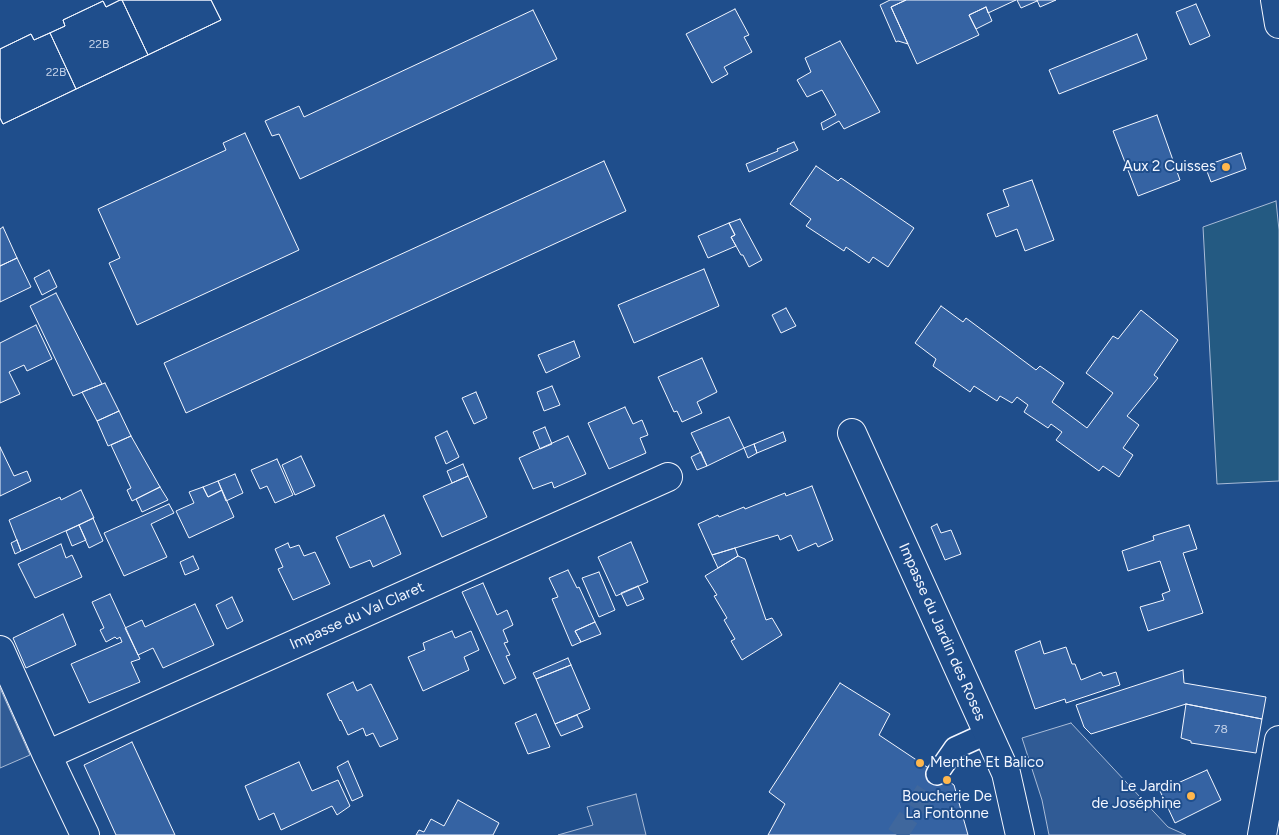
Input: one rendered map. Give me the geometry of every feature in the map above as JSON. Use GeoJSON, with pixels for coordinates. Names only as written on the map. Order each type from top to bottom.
{"type":"FeatureCollection","features":[{"type":"Feature","properties":{"kind":"street"},"geometry":{"type":"LineString","coordinates":[[1275,0],[1279,24]]}},
{"type":"Feature","properties":{"kind":"street","name":"Impasse du Jardin des Roses"},"geometry":{"type":"LineString","coordinates":[[852,433],[1006,773],[1020,835]]}},
{"type":"Feature","properties":{"kind":"street","name":"Impasse du Val Claret"},"geometry":{"type":"LineString","coordinates":[[47,755],[668,477]]}},
{"type":"Feature","properties":{"kind":"street"},"geometry":{"type":"LineString","coordinates":[[0,650],[85,835]]}},
{"type":"Feature","properties":{"kind":"street"},"geometry":{"type":"LineString","coordinates":[[937,774],[955,748],[988,734]]}},
{"type":"Feature","properties":{"kind":"street"},"geometry":{"type":"LineString","coordinates":[[1262,835],[1279,740]]}},
{"type":"Feature","properties":{"kind":"shaded area"},"geometry":{"type":"Polygon","coordinates":[[[1276,201],[1279,230],[1279,481],[1217,484],[1203,227],[1276,201]]]}},
{"type":"Feature","properties":{"kind":"shaded area"},"geometry":{"type":"Polygon","coordinates":[[[0,688],[30,755],[0,768],[0,688]]]}},
{"type":"Feature","properties":{"kind":"shaded area"},"geometry":{"type":"Polygon","coordinates":[[[1071,723],[1168,827],[1186,835],[1049,835],[1042,800],[1022,738],[1071,723]]]}},
{"type":"Feature","properties":{"kind":"shaded area"},"geometry":{"type":"Polygon","coordinates":[[[636,794],[646,835],[558,835],[593,825],[587,807],[636,794]]]}},
{"type":"Feature","properties":{"kind":"building"},"geometry":{"type":"Polygon","coordinates":[[[120,0],[211,0],[221,20],[3,124],[0,118],[0,49],[31,34],[34,40],[65,26],[63,20],[103,1],[106,7],[120,0]]]}},
{"type":"Feature","properties":{"kind":"building"},"geometry":{"type":"Polygon","coordinates":[[[122,0],[148,55],[76,89],[50,33],[65,26],[63,20],[103,1],[106,7],[122,0]]]}},
{"type":"Feature","properties":{"kind":"building"},"geometry":{"type":"Polygon","coordinates":[[[122,0],[211,0],[221,20],[148,55],[122,0]]]}},
{"type":"Feature","properties":{"kind":"building"},"geometry":{"type":"Polygon","coordinates":[[[890,0],[906,0],[891,7],[908,44],[896,42],[880,5],[890,0]]]}},
{"type":"Feature","properties":{"kind":"building"},"geometry":{"type":"Polygon","coordinates":[[[906,0],[1016,0],[988,13],[986,7],[969,15],[979,35],[917,64],[891,7],[906,0]]]}},
{"type":"Feature","properties":{"kind":"building"},"geometry":{"type":"Polygon","coordinates":[[[1017,0],[1037,0],[1037,1],[1021,8],[1017,0]]]}},
{"type":"Feature","properties":{"kind":"building"},"geometry":{"type":"Polygon","coordinates":[[[1037,0],[1056,0],[1040,7],[1037,0]]]}},
{"type":"Feature","properties":{"kind":"building"},"geometry":{"type":"Polygon","coordinates":[[[1196,4],[1210,36],[1190,45],[1176,12],[1196,4]]]}},
{"type":"Feature","properties":{"kind":"building"},"geometry":{"type":"Polygon","coordinates":[[[986,7],[992,21],[976,29],[969,15],[986,7]]]}},
{"type":"Feature","properties":{"kind":"building"},"geometry":{"type":"Polygon","coordinates":[[[735,9],[749,35],[744,37],[752,52],[724,67],[728,74],[712,83],[686,34],[735,9]]]}},
{"type":"Feature","properties":{"kind":"building"},"geometry":{"type":"Polygon","coordinates":[[[533,10],[557,59],[300,179],[279,134],[272,136],[265,121],[299,106],[304,117],[533,10]]]}},
{"type":"Feature","properties":{"kind":"building"},"geometry":{"type":"Polygon","coordinates":[[[50,33],[76,89],[3,124],[0,118],[0,49],[31,34],[34,40],[50,33]]]}},
{"type":"Feature","properties":{"kind":"building"},"geometry":{"type":"Polygon","coordinates":[[[1137,34],[1147,59],[1059,94],[1049,70],[1137,34]]]}},
{"type":"Feature","properties":{"kind":"building"},"geometry":{"type":"Polygon","coordinates":[[[840,41],[880,112],[844,129],[839,121],[823,130],[821,123],[836,115],[822,90],[807,97],[797,80],[811,72],[805,58],[840,41]]]}},
{"type":"Feature","properties":{"kind":"building"},"geometry":{"type":"Polygon","coordinates":[[[1157,115],[1180,180],[1138,196],[1113,131],[1157,115]]]}},
{"type":"Feature","properties":{"kind":"building"},"geometry":{"type":"Polygon","coordinates":[[[245,133],[299,250],[137,325],[109,263],[120,258],[98,209],[226,150],[223,143],[245,133]]]}},
{"type":"Feature","properties":{"kind":"building"},"geometry":{"type":"Polygon","coordinates":[[[794,142],[798,150],[749,172],[746,164],[778,151],[777,149],[794,142]]]}},
{"type":"Feature","properties":{"kind":"building","name":"Aux 2 Cuisses"},"geometry":{"type":"Polygon","coordinates":[[[1241,153],[1246,169],[1211,182],[1205,166],[1241,153]]]}},
{"type":"Feature","properties":{"kind":"building"},"geometry":{"type":"Polygon","coordinates":[[[604,161],[626,211],[186,413],[164,363],[604,161]]]}},
{"type":"Feature","properties":{"kind":"building"},"geometry":{"type":"Polygon","coordinates":[[[816,166],[838,181],[841,178],[914,228],[888,267],[873,257],[869,263],[846,247],[844,251],[806,226],[811,219],[790,204],[816,166]]]}},
{"type":"Feature","properties":{"kind":"building"},"geometry":{"type":"Polygon","coordinates":[[[1032,180],[1054,240],[1025,251],[1017,229],[996,237],[987,214],[1009,206],[1003,190],[1032,180]]]}},
{"type":"Feature","properties":{"kind":"building"},"geometry":{"type":"Polygon","coordinates":[[[740,219],[762,260],[749,267],[731,237],[735,235],[729,223],[740,219]]]}},
{"type":"Feature","properties":{"kind":"building"},"geometry":{"type":"Polygon","coordinates":[[[729,223],[735,235],[731,237],[736,246],[708,258],[698,236],[729,223]]]}},
{"type":"Feature","properties":{"kind":"building"},"geometry":{"type":"Polygon","coordinates":[[[3,227],[17,258],[0,266],[0,229],[3,227]]]}},
{"type":"Feature","properties":{"kind":"building"},"geometry":{"type":"Polygon","coordinates":[[[17,258],[31,287],[0,302],[0,266],[17,258]]]}},
{"type":"Feature","properties":{"kind":"building"},"geometry":{"type":"Polygon","coordinates":[[[704,269],[719,306],[634,343],[618,305],[704,269]]]}},
{"type":"Feature","properties":{"kind":"building"},"geometry":{"type":"Polygon","coordinates":[[[49,270],[57,287],[42,295],[34,278],[49,270]]]}},
{"type":"Feature","properties":{"kind":"building"},"geometry":{"type":"Polygon","coordinates":[[[56,293],[102,384],[73,396],[30,306],[56,293]]]}},
{"type":"Feature","properties":{"kind":"building"},"geometry":{"type":"Polygon","coordinates":[[[941,306],[963,322],[966,318],[1036,370],[1040,366],[1064,383],[1052,402],[1087,428],[1113,393],[1086,373],[1113,336],[1118,339],[1141,310],[1178,340],[1154,375],[1158,378],[1127,416],[1139,425],[1123,448],[1133,455],[1119,477],[1103,466],[1099,471],[1056,440],[1062,432],[1051,424],[1048,428],[1024,412],[1028,405],[1017,397],[1012,403],[1000,396],[997,401],[974,386],[970,392],[933,366],[936,359],[915,343],[941,306]]]}},
{"type":"Feature","properties":{"kind":"building"},"geometry":{"type":"Polygon","coordinates":[[[786,308],[796,326],[781,333],[772,315],[786,308]]]}},
{"type":"Feature","properties":{"kind":"building"},"geometry":{"type":"Polygon","coordinates":[[[36,325],[52,359],[27,371],[24,365],[9,372],[20,394],[0,403],[0,343],[36,325]]]}},
{"type":"Feature","properties":{"kind":"building"},"geometry":{"type":"Polygon","coordinates":[[[574,341],[580,357],[546,373],[538,355],[574,341]]]}},
{"type":"Feature","properties":{"kind":"building"},"geometry":{"type":"Polygon","coordinates":[[[702,358],[717,392],[697,402],[702,413],[682,422],[677,411],[674,412],[658,377],[702,358]]]}},
{"type":"Feature","properties":{"kind":"building"},"geometry":{"type":"Polygon","coordinates":[[[105,383],[119,411],[97,421],[82,392],[105,383]]]}},
{"type":"Feature","properties":{"kind":"building"},"geometry":{"type":"Polygon","coordinates":[[[552,386],[560,405],[544,411],[537,392],[552,386]]]}},
{"type":"Feature","properties":{"kind":"building"},"geometry":{"type":"Polygon","coordinates":[[[476,392],[487,418],[474,424],[462,398],[476,392]]]}},
{"type":"Feature","properties":{"kind":"building"},"geometry":{"type":"Polygon","coordinates":[[[625,407],[633,424],[642,420],[648,435],[640,438],[646,453],[609,469],[588,423],[625,407]]]}},
{"type":"Feature","properties":{"kind":"building"},"geometry":{"type":"Polygon","coordinates":[[[119,411],[131,436],[108,446],[97,421],[119,411]]]}},
{"type":"Feature","properties":{"kind":"building"},"geometry":{"type":"Polygon","coordinates":[[[729,417],[744,448],[707,466],[691,433],[729,417]]]}},
{"type":"Feature","properties":{"kind":"building"},"geometry":{"type":"Polygon","coordinates":[[[545,427],[552,444],[540,449],[533,432],[545,427]]]}},
{"type":"Feature","properties":{"kind":"building"},"geometry":{"type":"Polygon","coordinates":[[[447,431],[459,457],[446,464],[435,437],[447,431]]]}},
{"type":"Feature","properties":{"kind":"building"},"geometry":{"type":"Polygon","coordinates":[[[783,432],[786,441],[757,453],[754,444],[783,432]]]}},
{"type":"Feature","properties":{"kind":"building"},"geometry":{"type":"Polygon","coordinates":[[[131,436],[160,487],[132,501],[127,490],[131,488],[111,445],[131,436]]]}},
{"type":"Feature","properties":{"kind":"building"},"geometry":{"type":"Polygon","coordinates":[[[568,436],[586,474],[554,488],[552,482],[533,489],[519,458],[568,436]]]}},
{"type":"Feature","properties":{"kind":"building"},"geometry":{"type":"Polygon","coordinates":[[[754,444],[757,453],[748,458],[744,448],[754,444]]]}},
{"type":"Feature","properties":{"kind":"building"},"geometry":{"type":"Polygon","coordinates":[[[0,447],[14,476],[27,471],[31,481],[0,496],[0,447]]]}},
{"type":"Feature","properties":{"kind":"building"},"geometry":{"type":"Polygon","coordinates":[[[701,452],[707,466],[697,470],[691,457],[701,452]]]}},
{"type":"Feature","properties":{"kind":"building"},"geometry":{"type":"Polygon","coordinates":[[[301,456],[315,486],[295,495],[282,465],[301,456]]]}},
{"type":"Feature","properties":{"kind":"building"},"geometry":{"type":"Polygon","coordinates":[[[277,459],[293,495],[275,503],[267,486],[260,489],[251,470],[277,459]]]}},
{"type":"Feature","properties":{"kind":"building"},"geometry":{"type":"Polygon","coordinates":[[[463,464],[468,476],[452,483],[447,471],[463,464]]]}},
{"type":"Feature","properties":{"kind":"building"},"geometry":{"type":"Polygon","coordinates":[[[235,474],[243,493],[226,501],[218,481],[235,474]]]}},
{"type":"Feature","properties":{"kind":"building"},"geometry":{"type":"Polygon","coordinates":[[[468,476],[487,517],[442,537],[423,496],[468,476]]]}},
{"type":"Feature","properties":{"kind":"building"},"geometry":{"type":"Polygon","coordinates":[[[218,481],[222,490],[208,497],[203,487],[218,481]]]}},
{"type":"Feature","properties":{"kind":"building"},"geometry":{"type":"Polygon","coordinates":[[[812,486],[833,540],[818,547],[816,543],[798,551],[791,535],[780,540],[778,535],[712,555],[698,524],[718,515],[719,517],[744,507],[745,509],[785,493],[786,496],[812,486]]]}},
{"type":"Feature","properties":{"kind":"building"},"geometry":{"type":"Polygon","coordinates":[[[160,487],[168,500],[142,512],[136,499],[160,487]]]}},
{"type":"Feature","properties":{"kind":"building"},"geometry":{"type":"Polygon","coordinates":[[[203,487],[208,497],[222,490],[234,517],[189,538],[176,511],[194,503],[189,492],[203,487]]]}},
{"type":"Feature","properties":{"kind":"building"},"geometry":{"type":"Polygon","coordinates":[[[81,490],[94,518],[21,551],[9,520],[60,497],[61,500],[81,490]]]}},
{"type":"Feature","properties":{"kind":"building"},"geometry":{"type":"Polygon","coordinates":[[[169,504],[174,513],[151,524],[167,557],[124,576],[104,533],[169,504]]]}},
{"type":"Feature","properties":{"kind":"building"},"geometry":{"type":"Polygon","coordinates":[[[384,515],[401,554],[373,567],[370,560],[350,568],[336,537],[384,515]]]}},
{"type":"Feature","properties":{"kind":"building"},"geometry":{"type":"Polygon","coordinates":[[[93,518],[103,541],[89,548],[79,525],[93,518]]]}},
{"type":"Feature","properties":{"kind":"building"},"geometry":{"type":"Polygon","coordinates":[[[937,524],[941,533],[951,530],[961,554],[945,560],[931,527],[937,524]]]}},
{"type":"Feature","properties":{"kind":"building"},"geometry":{"type":"Polygon","coordinates":[[[79,525],[86,540],[72,546],[66,531],[79,525]]]}},
{"type":"Feature","properties":{"kind":"building"},"geometry":{"type":"Polygon","coordinates":[[[1189,525],[1197,549],[1183,553],[1203,613],[1148,631],[1140,607],[1164,600],[1162,594],[1170,591],[1160,561],[1128,571],[1122,551],[1154,540],[1153,536],[1189,525]]]}},
{"type":"Feature","properties":{"kind":"building"},"geometry":{"type":"Polygon","coordinates":[[[17,540],[21,551],[15,554],[11,543],[17,540]]]}},
{"type":"Feature","properties":{"kind":"building"},"geometry":{"type":"Polygon","coordinates":[[[631,542],[648,582],[616,596],[598,557],[631,542]]]}},
{"type":"Feature","properties":{"kind":"building"},"geometry":{"type":"Polygon","coordinates":[[[288,543],[290,548],[299,545],[304,556],[315,552],[330,584],[293,600],[278,569],[283,567],[275,549],[288,543]]]}},
{"type":"Feature","properties":{"kind":"building"},"geometry":{"type":"Polygon","coordinates":[[[61,544],[66,558],[72,555],[82,577],[35,598],[18,564],[61,544]]]}},
{"type":"Feature","properties":{"kind":"building"},"geometry":{"type":"Polygon","coordinates":[[[735,548],[738,556],[718,568],[712,555],[735,548]]]}},
{"type":"Feature","properties":{"kind":"building"},"geometry":{"type":"Polygon","coordinates":[[[193,556],[199,569],[185,575],[180,562],[193,556]]]}},
{"type":"Feature","properties":{"kind":"building"},"geometry":{"type":"Polygon","coordinates":[[[738,556],[745,559],[766,620],[772,618],[782,635],[742,660],[731,641],[735,639],[724,620],[727,618],[714,596],[717,595],[705,576],[738,556]]]}},
{"type":"Feature","properties":{"kind":"building"},"geometry":{"type":"Polygon","coordinates":[[[568,570],[577,588],[579,587],[595,622],[575,631],[581,642],[572,646],[552,599],[558,597],[549,578],[568,570]]]}},
{"type":"Feature","properties":{"kind":"building"},"geometry":{"type":"Polygon","coordinates":[[[599,572],[615,610],[599,617],[582,578],[599,572]]]}},
{"type":"Feature","properties":{"kind":"building"},"geometry":{"type":"Polygon","coordinates":[[[483,583],[497,615],[507,610],[513,625],[503,630],[508,642],[504,643],[510,655],[506,656],[516,678],[504,684],[462,592],[483,583]]]}},
{"type":"Feature","properties":{"kind":"building"},"geometry":{"type":"Polygon","coordinates":[[[638,586],[644,599],[627,606],[621,593],[638,586]]]}},
{"type":"Feature","properties":{"kind":"building"},"geometry":{"type":"Polygon","coordinates":[[[110,594],[140,659],[131,662],[140,682],[89,703],[71,664],[122,642],[120,637],[117,639],[115,637],[106,642],[100,630],[104,628],[92,602],[110,594]]]}},
{"type":"Feature","properties":{"kind":"building"},"geometry":{"type":"Polygon","coordinates":[[[232,597],[243,621],[227,629],[216,605],[232,597]]]}},
{"type":"Feature","properties":{"kind":"building"},"geometry":{"type":"Polygon","coordinates":[[[195,604],[214,645],[163,668],[153,648],[138,655],[125,628],[142,620],[145,627],[195,604]]]}},
{"type":"Feature","properties":{"kind":"building"},"geometry":{"type":"Polygon","coordinates":[[[63,614],[76,645],[26,668],[13,638],[63,614]]]}},
{"type":"Feature","properties":{"kind":"building"},"geometry":{"type":"Polygon","coordinates":[[[595,622],[601,634],[581,642],[575,631],[595,622]]]}},
{"type":"Feature","properties":{"kind":"building"},"geometry":{"type":"Polygon","coordinates":[[[452,631],[455,638],[471,631],[479,650],[464,657],[469,670],[423,691],[408,657],[425,650],[423,643],[452,631]]]}},
{"type":"Feature","properties":{"kind":"building"},"geometry":{"type":"Polygon","coordinates":[[[1040,641],[1044,654],[1066,647],[1072,664],[1075,664],[1081,680],[1101,672],[1103,676],[1116,672],[1120,685],[1066,703],[1065,699],[1035,709],[1015,651],[1040,641]]]}},
{"type":"Feature","properties":{"kind":"building"},"geometry":{"type":"Polygon","coordinates":[[[568,658],[571,665],[536,679],[533,673],[568,658]]]}},
{"type":"Feature","properties":{"kind":"building"},"geometry":{"type":"Polygon","coordinates":[[[571,665],[590,709],[555,724],[536,679],[571,665]]]}},
{"type":"Feature","properties":{"kind":"building"},"geometry":{"type":"Polygon","coordinates":[[[1183,670],[1184,683],[1266,697],[1262,719],[1186,704],[1091,734],[1084,727],[1076,705],[1183,670]]]}},
{"type":"Feature","properties":{"kind":"building"},"geometry":{"type":"Polygon","coordinates":[[[353,682],[357,691],[371,684],[398,739],[380,747],[373,733],[366,736],[363,728],[348,735],[327,694],[353,682]]]}},
{"type":"Feature","properties":{"kind":"building"},"geometry":{"type":"Polygon","coordinates":[[[840,683],[890,714],[879,735],[954,785],[968,835],[768,835],[785,804],[769,792],[840,683]]]}},
{"type":"Feature","properties":{"kind":"building"},"geometry":{"type":"Polygon","coordinates":[[[1186,704],[1262,719],[1256,753],[1191,743],[1191,741],[1181,738],[1186,704]]]}},
{"type":"Feature","properties":{"kind":"building"},"geometry":{"type":"Polygon","coordinates":[[[536,714],[550,747],[528,754],[515,723],[536,714]]]}},
{"type":"Feature","properties":{"kind":"building"},"geometry":{"type":"Polygon","coordinates":[[[577,715],[583,727],[561,736],[555,724],[577,715]]]}},
{"type":"Feature","properties":{"kind":"building"},"geometry":{"type":"Polygon","coordinates":[[[132,742],[175,835],[116,835],[84,765],[132,742]]]}},
{"type":"Feature","properties":{"kind":"building"},"geometry":{"type":"Polygon","coordinates":[[[348,761],[363,796],[352,801],[337,767],[348,761]]]}},
{"type":"Feature","properties":{"kind":"building"},"geometry":{"type":"Polygon","coordinates":[[[299,762],[312,791],[338,780],[350,806],[337,815],[332,806],[281,830],[274,813],[259,820],[245,786],[299,762]]]}},
{"type":"Feature","properties":{"kind":"building","name":"Le Jardin de Joséphine"},"geometry":{"type":"Polygon","coordinates":[[[1207,770],[1221,800],[1175,823],[1160,791],[1207,770]]]}},
{"type":"Feature","properties":{"kind":"building"},"geometry":{"type":"Polygon","coordinates":[[[458,800],[499,823],[493,835],[416,835],[419,830],[424,832],[431,819],[444,826],[458,800]]]}},
{"type":"Feature","properties":{"kind":"tunnel"},"geometry":{"type":"LineString","coordinates":[[897,835],[937,774]]}},
{"type":"Feature","properties":{"kind":"place","name":"Aux 2 Cuisses"},"geometry":{"type":"Point","coordinates":[1226,167]}},
{"type":"Feature","properties":{"kind":"place","name":"Menthe Et Balico"},"geometry":{"type":"Point","coordinates":[920,763]}},
{"type":"Feature","properties":{"kind":"place","name":"Boucherie De La Fontonne"},"geometry":{"type":"Point","coordinates":[947,780]}},
{"type":"Feature","properties":{"kind":"place","name":"Le Jardin de Joséphine"},"geometry":{"type":"Point","coordinates":[1191,796]}}]}
